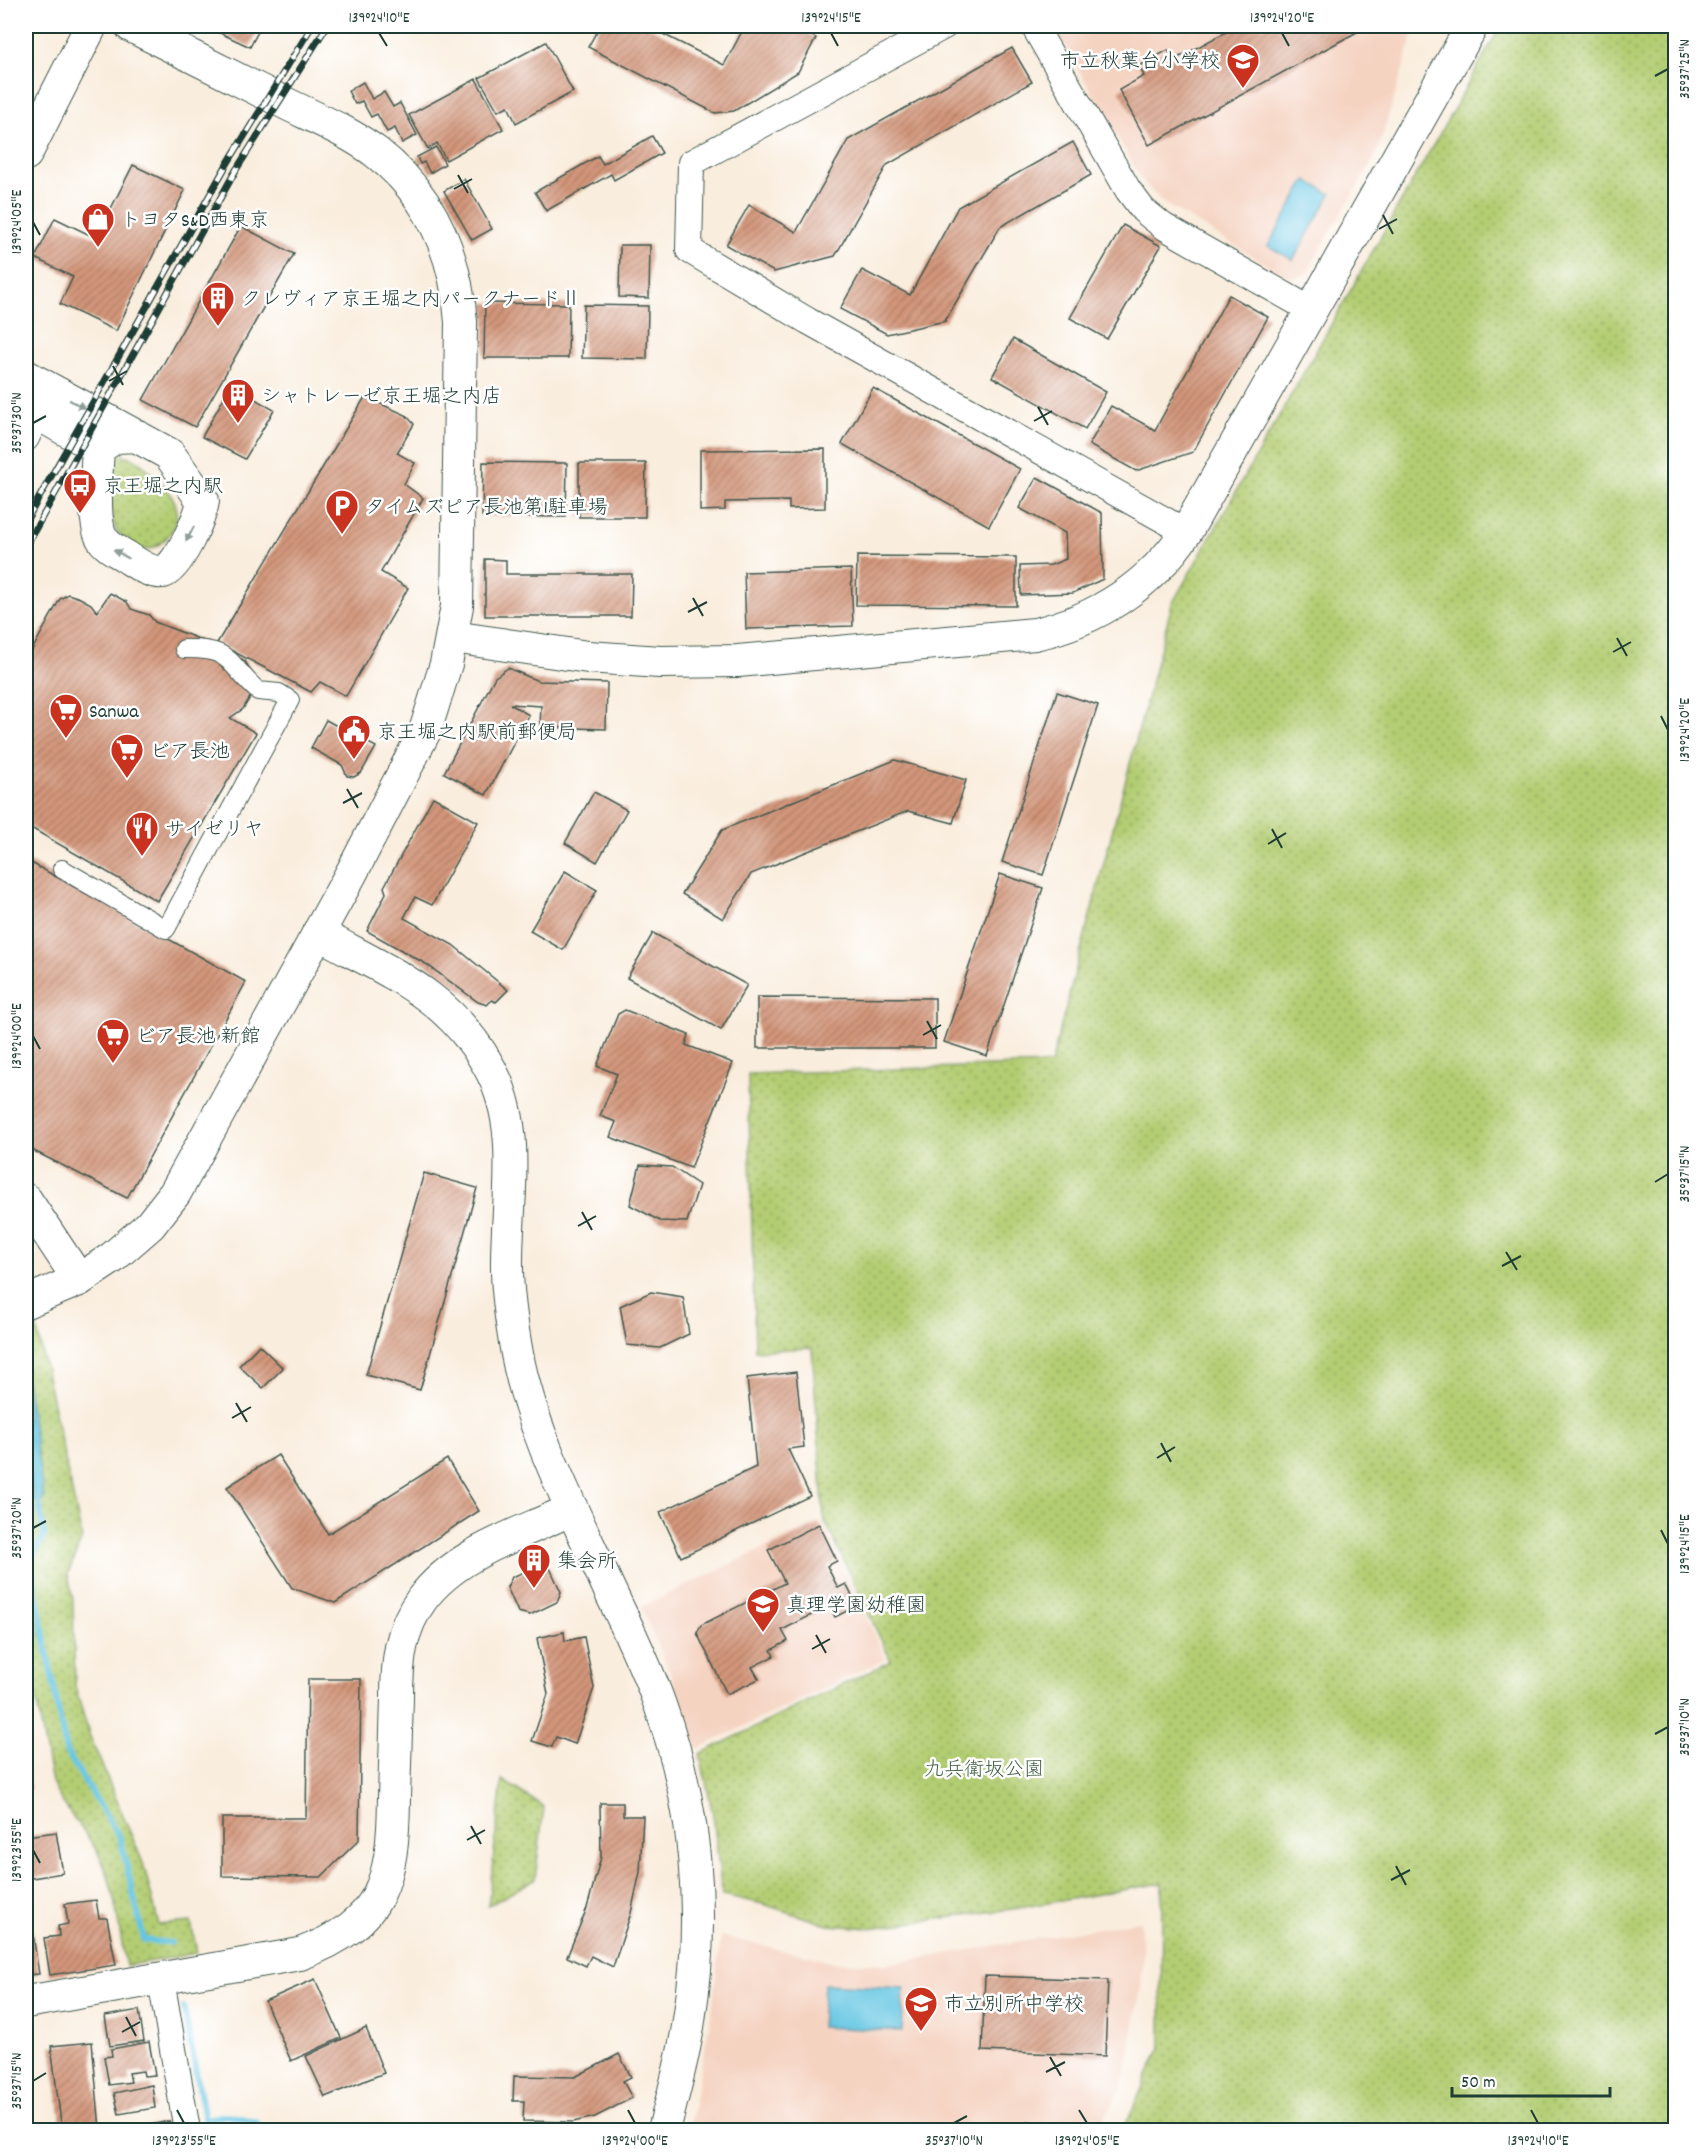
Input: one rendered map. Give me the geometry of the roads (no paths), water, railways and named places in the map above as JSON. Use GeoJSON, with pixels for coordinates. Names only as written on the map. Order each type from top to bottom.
{"type":"FeatureCollection","features":[{"type":"Feature","properties":{"kind":"street"},"geometry":{"type":"LineString","coordinates":[[28,145],[90,26]]}},
{"type":"Feature","properties":{"kind":"street"},"geometry":{"type":"LineString","coordinates":[[26,1302],[79,1280],[136,1238],[175,1193],[318,933],[425,730],[453,637],[457,606],[461,322],[456,279],[437,225],[414,189],[399,173],[363,144],[131,26]]}},
{"type":"Feature","properties":{"kind":"street"},"geometry":{"type":"LineString","coordinates":[[944,26],[691,163],[689,250],[814,324],[1186,532]]}},
{"type":"Feature","properties":{"kind":"street"},"geometry":{"type":"LineString","coordinates":[[1034,26],[1113,165],[1143,210],[1163,226],[1311,310]]}},
{"type":"Feature","properties":{"kind":"street"},"geometry":{"type":"LineString","coordinates":[[453,637],[588,657],[660,662],[738,661],[1035,634],[1073,623],[1129,593],[1166,559],[1186,532],[1472,26]]}},
{"type":"Feature","properties":{"kind":"street"},"geometry":{"type":"LineString","coordinates":[[30,403],[137,436],[169,454],[203,501],[201,513],[173,566],[164,572],[152,571],[106,545],[99,531],[96,478],[98,448]]}},
{"type":"Feature","properties":{"kind":"street"},"geometry":{"type":"LineString","coordinates":[[30,403],[98,448]]}},
{"type":"Feature","properties":{"kind":"street"},"geometry":{"type":"LineString","coordinates":[[98,448],[116,437],[137,436]]}},
{"type":"Feature","properties":{"kind":"street"},"geometry":{"type":"LineString","coordinates":[[62,869],[166,929],[290,700],[279,693],[258,691],[226,657],[212,650],[184,649]]}},
{"type":"Feature","properties":{"kind":"street"},"geometry":{"type":"LineString","coordinates":[[318,933],[428,994],[459,1022],[494,1075],[508,1120],[511,1142],[507,1271],[517,1354],[538,1427],[572,1509],[659,1702],[674,1748],[692,1835],[696,1874],[697,1951],[686,2037],[664,2130]]}},
{"type":"Feature","properties":{"kind":"street"},"geometry":{"type":"LineString","coordinates":[[26,1200],[79,1280]]}},
{"type":"Feature","properties":{"kind":"street"},"geometry":{"type":"LineString","coordinates":[[26,2002],[300,1954],[335,1940],[368,1910],[385,1880],[394,1843],[398,1666],[407,1626],[428,1592],[457,1564],[572,1509]]}},
{"type":"Feature","properties":{"kind":"street"},"geometry":{"type":"LineString","coordinates":[[161,1980],[187,2130]]}},
{"type":"Feature","properties":{"kind":"water"},"geometry":{"type":"Polygon","coordinates":[[[1306,180],[1331,194],[1293,260],[1268,246],[1306,180]]]}},
{"type":"Feature","properties":{"kind":"water"},"geometry":{"type":"Polygon","coordinates":[[[26,1378],[44,1499],[39,1502],[34,1501],[26,1459],[26,1378]]]}},
{"type":"Feature","properties":{"kind":"water"},"geometry":{"type":"Polygon","coordinates":[[[824,1984],[904,1988],[902,2031],[821,2027],[824,1984]]]}},
{"type":"Feature","properties":{"kind":"waterway"},"geometry":{"type":"LineString","coordinates":[[39,1502],[44,1536],[30,1561],[66,1751],[120,1838],[144,1940],[171,1943]]}},
{"type":"Feature","properties":{"kind":"waterway"},"geometry":{"type":"LineString","coordinates":[[184,2008],[205,2119],[228,2115],[256,2122],[261,2130]]}},
{"type":"Feature","properties":{"kind":"railway"},"geometry":{"type":"LineString","coordinates":[[26,521],[226,166],[312,26]]}},
{"type":"Feature","properties":{"kind":"railway"},"geometry":{"type":"LineString","coordinates":[[26,546],[236,170],[327,26]]}},
{"type":"Feature","properties":{"kind":"place","name":"市立秋葉台小学校"},"geometry":{"type":"Point","coordinates":[1243,89]}},
{"type":"Feature","properties":{"kind":"place","name":"トヨタS&D西東京"},"geometry":{"type":"Point","coordinates":[98,248]}},
{"type":"Feature","properties":{"kind":"place","name":"クレヴィア京王堀之内パークナードⅡ"},"geometry":{"type":"Point","coordinates":[218,327]}},
{"type":"Feature","properties":{"kind":"place","name":"シャトレーゼ京王堀之内店"},"geometry":{"type":"Point","coordinates":[238,424]}},
{"type":"Feature","properties":{"kind":"place","name":"京王堀之内駅"},"geometry":{"type":"Point","coordinates":[80,514]}},
{"type":"Feature","properties":{"kind":"place","name":"タイムズピア長池第1駐車場"},"geometry":{"type":"Point","coordinates":[342,535]}},
{"type":"Feature","properties":{"kind":"place","name":"Sanwa"},"geometry":{"type":"Point","coordinates":[66,739]}},
{"type":"Feature","properties":{"kind":"place","name":"京王堀之内駅前郵便局"},"geometry":{"type":"Point","coordinates":[354,760]}},
{"type":"Feature","properties":{"kind":"place","name":"ビア長池"},"geometry":{"type":"Point","coordinates":[127,779]}},
{"type":"Feature","properties":{"kind":"place","name":"サイゼリヤ"},"geometry":{"type":"Point","coordinates":[142,857]}},
{"type":"Feature","properties":{"kind":"place","name":"ビア長池 新館"},"geometry":{"type":"Point","coordinates":[113,1064]}},
{"type":"Feature","properties":{"kind":"place","name":"集会所"},"geometry":{"type":"Point","coordinates":[534,1589]}},
{"type":"Feature","properties":{"kind":"place","name":"真理学園幼稚園"},"geometry":{"type":"Point","coordinates":[763,1633]}},
{"type":"Feature","properties":{"kind":"place","name":"市立別所中学校"},"geometry":{"type":"Point","coordinates":[921,2032]}},
{"type":"Feature","properties":{"kind":"park label","name":"九兵衛坂公園"},"geometry":{"type":"Point","coordinates":[984,1768]}}]}
